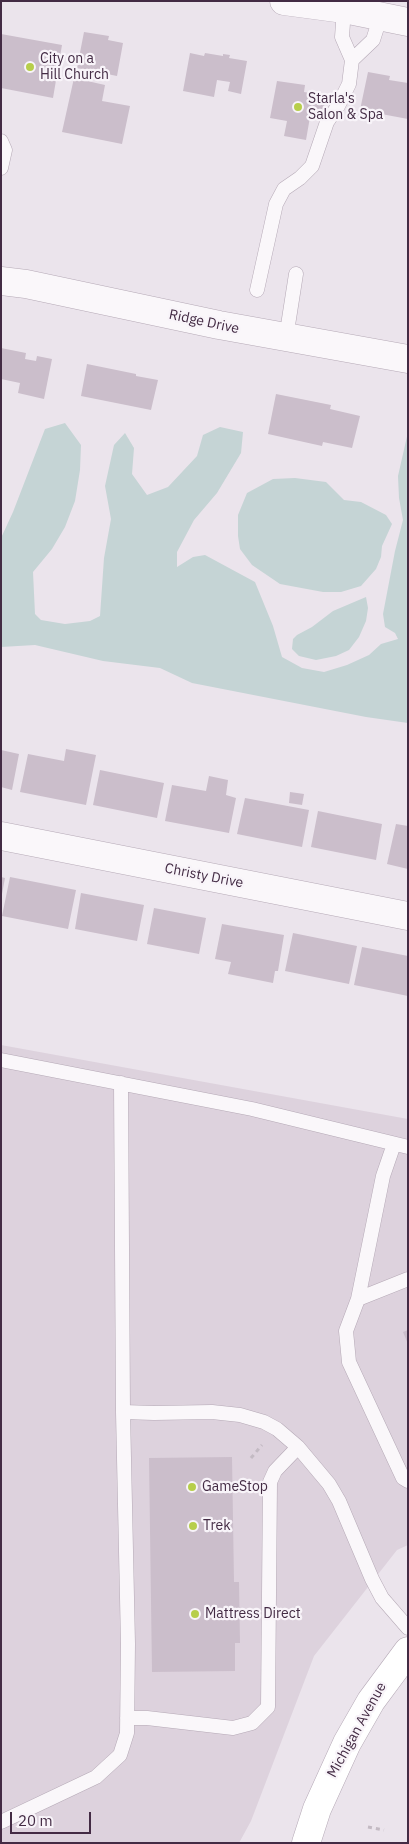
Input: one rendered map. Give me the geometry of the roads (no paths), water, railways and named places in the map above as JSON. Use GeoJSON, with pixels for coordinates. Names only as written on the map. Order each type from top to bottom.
{"type":"FeatureCollection","features":[{"type":"Feature","properties":{"kind":"street"},"geometry":{"type":"LineString","coordinates":[[284,1],[364,9],[408,22]]}},
{"type":"Feature","properties":{"kind":"street","name":"Ridge Drive"},"geometry":{"type":"LineString","coordinates":[[1,281],[26,284],[286,338],[408,359]]}},
{"type":"Feature","properties":{"kind":"street","name":"Christy Drive"},"geometry":{"type":"LineString","coordinates":[[1,836],[408,916]]}},
{"type":"Feature","properties":{"kind":"street","name":"Michigan Avenue"},"geometry":{"type":"LineString","coordinates":[[306,1843],[327,1784],[347,1743],[370,1701],[408,1651]]}},
{"type":"Feature","properties":{"kind":"lane"},"geometry":{"type":"LineString","coordinates":[[257,290],[276,204],[284,189],[300,178],[312,166],[327,122],[350,84],[352,60],[342,37],[364,9]]}},
{"type":"Feature","properties":{"kind":"lane"},"geometry":{"type":"LineString","coordinates":[[352,60],[373,40],[364,9]]}},
{"type":"Feature","properties":{"kind":"lane"},"geometry":{"type":"LineString","coordinates":[[1,141],[5,150],[1,168]]}},
{"type":"Feature","properties":{"kind":"lane"},"geometry":{"type":"LineString","coordinates":[[286,338],[296,274]]}},
{"type":"Feature","properties":{"kind":"lane"},"geometry":{"type":"LineString","coordinates":[[1,1060],[252,1109],[401,1145],[383,1176],[358,1299],[346,1331],[349,1362],[403,1478],[408,1481]]}},
{"type":"Feature","properties":{"kind":"lane"},"geometry":{"type":"LineString","coordinates":[[1,1822],[96,1777],[120,1755],[127,1733],[128,1644],[123,1412],[120,1083]]}},
{"type":"Feature","properties":{"kind":"lane"},"geometry":{"type":"LineString","coordinates":[[358,1299],[408,1279]]}},
{"type":"Feature","properties":{"kind":"lane"},"geometry":{"type":"LineString","coordinates":[[123,1412],[212,1412],[240,1415],[264,1422],[277,1429],[298,1446],[329,1484],[339,1501],[382,1598],[408,1628]]}},
{"type":"Feature","properties":{"kind":"lane"},"geometry":{"type":"LineString","coordinates":[[127,1718],[147,1718],[233,1728],[252,1723],[268,1707],[270,1482],[275,1472],[298,1446]]}},
{"type":"Feature","properties":{"kind":"place","name":"City on a Hill Church"},"geometry":{"type":"Point","coordinates":[30,67]}},
{"type":"Feature","properties":{"kind":"place","name":"Starla's Salon & Spa"},"geometry":{"type":"Point","coordinates":[298,107]}},
{"type":"Feature","properties":{"kind":"place","name":"GameStop"},"geometry":{"type":"Point","coordinates":[192,1487]}},
{"type":"Feature","properties":{"kind":"place","name":"Trek"},"geometry":{"type":"Point","coordinates":[193,1526]}},
{"type":"Feature","properties":{"kind":"place","name":"Mattress Direct"},"geometry":{"type":"Point","coordinates":[195,1614]}}]}
